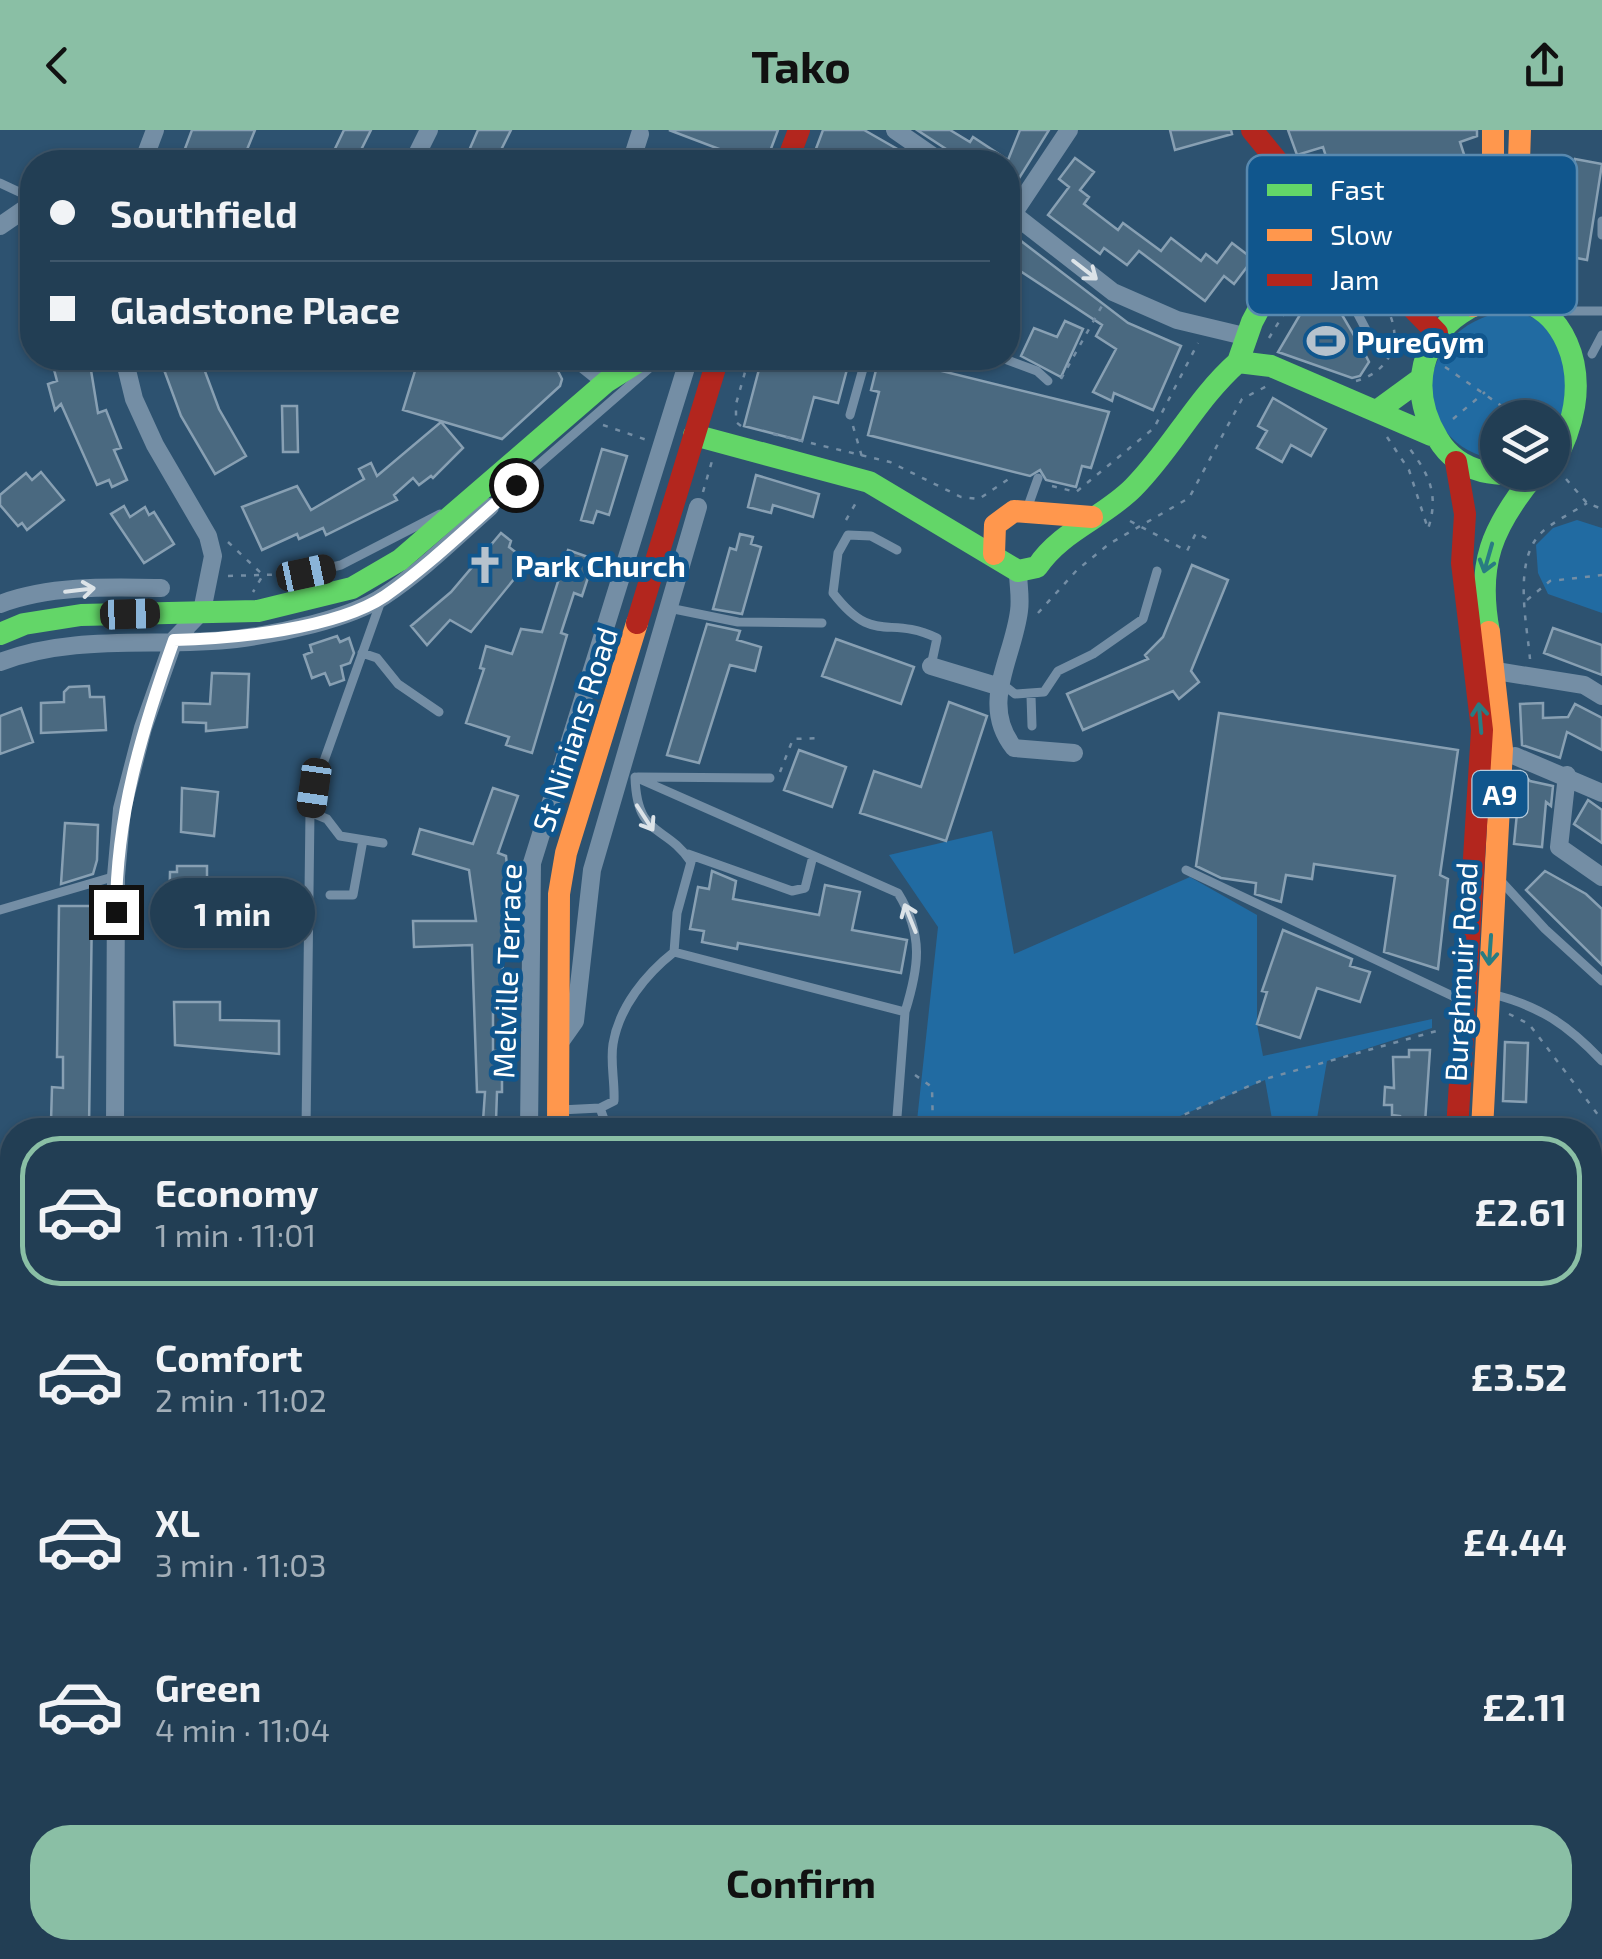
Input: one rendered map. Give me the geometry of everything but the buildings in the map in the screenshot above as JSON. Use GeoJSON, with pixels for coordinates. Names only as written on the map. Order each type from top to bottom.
{"type":"FeatureCollection","features":[{"type":"Feature","properties":{"kind":"street"},"geometry":{"type":"LineString","coordinates":[[895,130],[923,150]]}},
{"type":"Feature","properties":{"kind":"street"},"geometry":{"type":"LineString","coordinates":[[1020,198],[1069,130]]}},
{"type":"Feature","properties":{"kind":"street"},"geometry":{"type":"LineString","coordinates":[[1252,130],[1271,155]]}},
{"type":"Feature","properties":{"kind":"street"},"geometry":{"type":"LineString","coordinates":[[1519,155],[1520,130]]}},
{"type":"Feature","properties":{"kind":"street"},"geometry":{"type":"LineString","coordinates":[[639,150],[640,134]]}},
{"type":"Feature","properties":{"kind":"street"},"geometry":{"type":"LineString","coordinates":[[0,226],[20,210]]}},
{"type":"Feature","properties":{"kind":"street"},"geometry":{"type":"LineString","coordinates":[[1020,220],[1113,292],[1204,327],[1244,336]]}},
{"type":"Feature","properties":{"kind":"street"},"geometry":{"type":"LineString","coordinates":[[995,525],[990,544],[1004,566],[1018,571],[1036,567],[1050,546],[1132,490],[1173,441],[1208,389],[1238,362],[1244,336],[1257,315]]}},
{"type":"Feature","properties":{"kind":"street"},"geometry":{"type":"LineString","coordinates":[[1420,315],[1437,333]]}},
{"type":"Feature","properties":{"kind":"street"},"geometry":{"type":"LineString","coordinates":[[1460,315],[1437,333],[1424,356],[1418,381],[1420,409],[1439,429],[1456,462],[1480,474]]}},
{"type":"Feature","properties":{"kind":"street"},"geometry":{"type":"LineString","coordinates":[[1558,315],[1577,330],[1598,358],[1596,410],[1583,450],[1570,459]]}},
{"type":"Feature","properties":{"kind":"street"},"geometry":{"type":"LineString","coordinates":[[1238,362],[1266,364],[1380,418],[1439,429]]}},
{"type":"Feature","properties":{"kind":"street"},"geometry":{"type":"LineString","coordinates":[[115,1118],[116,876],[126,793],[174,640],[202,611],[214,556],[199,519],[141,414],[128,370]]}},
{"type":"Feature","properties":{"kind":"street"},"geometry":{"type":"LineString","coordinates":[[591,370],[606,382]]}},
{"type":"Feature","properties":{"kind":"street"},"geometry":{"type":"LineString","coordinates":[[0,662],[31,650],[85,642],[236,639],[306,625],[382,598],[606,382],[625,370]]}},
{"type":"Feature","properties":{"kind":"street","name":"Melville Terrace"},"geometry":{"type":"LineString","coordinates":[[529,1118],[532,863],[686,370]]}},
{"type":"Feature","properties":{"kind":"street","name":"St Ninians Road"},"geometry":{"type":"LineString","coordinates":[[558,1118],[559,894],[566,853],[658,605],[694,435],[714,370]]}},
{"type":"Feature","properties":{"kind":"street"},"geometry":{"type":"LineString","coordinates":[[1380,418],[1418,381]]}},
{"type":"Feature","properties":{"kind":"street"},"geometry":{"type":"LineString","coordinates":[[694,435],[869,482],[994,554]]}},
{"type":"Feature","properties":{"kind":"street","name":"Burghmuir Road"},"geometry":{"type":"LineString","coordinates":[[1456,462],[1465,514],[1463,580],[1482,730],[1477,1006],[1482,1118]]}},
{"type":"Feature","properties":{"kind":"street","name":"Burghmuir Road"},"geometry":{"type":"LineString","coordinates":[[1459,1118],[1495,874],[1502,749],[1496,672],[1481,590],[1484,564],[1506,509],[1528,490]]}},
{"type":"Feature","properties":{"kind":"street"},"geometry":{"type":"LineString","coordinates":[[0,634],[24,624],[81,615],[202,611],[226,615],[258,612],[334,594],[400,560],[480,503]]}},
{"type":"Feature","properties":{"kind":"street"},"geometry":{"type":"LineString","coordinates":[[658,605],[698,507]]}},
{"type":"Feature","properties":{"kind":"street"},"geometry":{"type":"LineString","coordinates":[[943,528],[995,525],[1014,512],[1092,517]]}},
{"type":"Feature","properties":{"kind":"street"},"geometry":{"type":"LineString","coordinates":[[1032,514],[1050,534],[1050,546]]}},
{"type":"Feature","properties":{"kind":"street"},"geometry":{"type":"LineString","coordinates":[[1018,571],[1020,610],[998,684],[1002,732],[1014,748],[1074,753]]}},
{"type":"Feature","properties":{"kind":"street"},"geometry":{"type":"LineString","coordinates":[[0,604],[17,598],[106,587],[162,588]]}},
{"type":"Feature","properties":{"kind":"street"},"geometry":{"type":"LineString","coordinates":[[932,666],[998,684]]}},
{"type":"Feature","properties":{"kind":"street"},"geometry":{"type":"LineString","coordinates":[[1496,672],[1584,685],[1602,696]]}},
{"type":"Feature","properties":{"kind":"street"},"geometry":{"type":"LineString","coordinates":[[1515,756],[1567,775],[1602,794]]}},
{"type":"Feature","properties":{"kind":"street"},"geometry":{"type":"LineString","coordinates":[[1567,775],[1559,847],[1602,876]]}},
{"type":"Feature","properties":{"kind":"lane"},"geometry":{"type":"LineString","coordinates":[[1602,221],[1602,235]]}},
{"type":"Feature","properties":{"kind":"lane"},"geometry":{"type":"LineString","coordinates":[[1577,310],[1602,311]]}},
{"type":"Feature","properties":{"kind":"lane"},"geometry":{"type":"LineString","coordinates":[[1358,315],[1374,345]]}},
{"type":"Feature","properties":{"kind":"lane"},"geometry":{"type":"LineString","coordinates":[[1020,367],[1048,380]]}},
{"type":"Feature","properties":{"kind":"lane"},"geometry":{"type":"LineString","coordinates":[[306,573],[327,568],[480,503],[591,420],[647,370]]}},
{"type":"Feature","properties":{"kind":"lane"},"geometry":{"type":"LineString","coordinates":[[850,415],[863,370]]}},
{"type":"Feature","properties":{"kind":"lane"},"geometry":{"type":"LineString","coordinates":[[1032,514],[1038,478]]}},
{"type":"Feature","properties":{"kind":"lane"},"geometry":{"type":"LineString","coordinates":[[897,550],[870,536],[848,535],[838,553],[833,593],[853,619],[873,627],[908,629],[936,638],[932,666]]}},
{"type":"Feature","properties":{"kind":"lane"},"geometry":{"type":"LineString","coordinates":[[327,568],[334,594]]}},
{"type":"Feature","properties":{"kind":"lane"},"geometry":{"type":"LineString","coordinates":[[998,684],[1016,694],[1031,696],[1044,692],[1058,671],[1093,654],[1142,619],[1157,570]]}},
{"type":"Feature","properties":{"kind":"lane"},"geometry":{"type":"LineString","coordinates":[[306,1118],[310,812],[314,788],[382,598]]}},
{"type":"Feature","properties":{"kind":"lane"},"geometry":{"type":"LineString","coordinates":[[658,605],[738,622],[822,623]]}},
{"type":"Feature","properties":{"kind":"lane"},"geometry":{"type":"LineString","coordinates":[[362,653],[377,658],[398,684],[439,712]]}},
{"type":"Feature","properties":{"kind":"lane"},"geometry":{"type":"LineString","coordinates":[[1031,696],[1032,726]]}},
{"type":"Feature","properties":{"kind":"lane"},"geometry":{"type":"LineString","coordinates":[[635,777],[770,778]]}},
{"type":"Feature","properties":{"kind":"lane"},"geometry":{"type":"LineString","coordinates":[[635,777],[636,804],[653,831],[685,853],[792,890],[804,888],[813,856]]}},
{"type":"Feature","properties":{"kind":"lane"},"geometry":{"type":"LineString","coordinates":[[635,777],[898,893],[912,915],[919,941],[917,972],[905,1012],[897,1118]]}},
{"type":"Feature","properties":{"kind":"lane"},"geometry":{"type":"LineString","coordinates":[[310,812],[328,819],[340,836],[383,843]]}},
{"type":"Feature","properties":{"kind":"lane"},"geometry":{"type":"LineString","coordinates":[[330,896],[353,896],[362,840]]}},
{"type":"Feature","properties":{"kind":"lane"},"geometry":{"type":"LineString","coordinates":[[565,1118],[614,1101],[613,1045],[620,1020],[652,970],[674,952],[677,913],[691,862],[685,853]]}},
{"type":"Feature","properties":{"kind":"lane"},"geometry":{"type":"LineString","coordinates":[[1186,870],[1351,952],[1477,1006],[1527,1003],[1563,1022],[1602,1061]]}},
{"type":"Feature","properties":{"kind":"lane"},"geometry":{"type":"LineString","coordinates":[[1495,874],[1545,930],[1602,981]]}},
{"type":"Feature","properties":{"kind":"lane"},"geometry":{"type":"LineString","coordinates":[[0,910],[116,876]]}},
{"type":"Feature","properties":{"kind":"lane"},"geometry":{"type":"LineString","coordinates":[[674,952],[905,1012]]}},
{"type":"Feature","properties":{"kind":"lane"},"geometry":{"type":"LineString","coordinates":[[600,1108],[604,1118]]}},
{"type":"Feature","properties":{"kind":"path"},"geometry":{"type":"LineString","coordinates":[[1048,380],[1063,379],[1089,323],[1113,292]]}},
{"type":"Feature","properties":{"kind":"path"},"geometry":{"type":"LineString","coordinates":[[1244,336],[1267,341],[1283,315]]}},
{"type":"Feature","properties":{"kind":"path"},"geometry":{"type":"LineString","coordinates":[[1050,485],[1076,492],[1154,428],[1187,371],[1204,327]]}},
{"type":"Feature","properties":{"kind":"path"},"geometry":{"type":"LineString","coordinates":[[1388,363],[1393,342]]}},
{"type":"Feature","properties":{"kind":"path"},"geometry":{"type":"LineString","coordinates":[[1445,367],[1497,400]]}},
{"type":"Feature","properties":{"kind":"path"},"geometry":{"type":"LineString","coordinates":[[742,426],[736,422],[736,404],[746,370]]}},
{"type":"Feature","properties":{"kind":"path"},"geometry":{"type":"LineString","coordinates":[[1020,610],[1036,614],[1077,570],[1109,544],[1189,498],[1242,399],[1267,386]]}},
{"type":"Feature","properties":{"kind":"path"},"geometry":{"type":"LineString","coordinates":[[1439,429],[1486,391]]}},
{"type":"Feature","properties":{"kind":"path"},"geometry":{"type":"LineString","coordinates":[[850,415],[869,482]]}},
{"type":"Feature","properties":{"kind":"path"},"geometry":{"type":"LineString","coordinates":[[1380,418],[1409,470],[1428,529],[1435,496],[1422,464],[1406,444]]}},
{"type":"Feature","properties":{"kind":"path"},"geometry":{"type":"LineString","coordinates":[[591,420],[663,446]]}},
{"type":"Feature","properties":{"kind":"path"},"geometry":{"type":"LineString","coordinates":[[759,431],[890,462],[961,498],[979,498],[1012,476]]}},
{"type":"Feature","properties":{"kind":"path"},"geometry":{"type":"LineString","coordinates":[[1387,435],[1394,439]]}},
{"type":"Feature","properties":{"kind":"path"},"geometry":{"type":"LineString","coordinates":[[1570,490],[1602,509]]}},
{"type":"Feature","properties":{"kind":"path"},"geometry":{"type":"LineString","coordinates":[[1528,676],[1525,602],[1531,551],[1539,535],[1586,503]]}},
{"type":"Feature","properties":{"kind":"path"},"geometry":{"type":"LineString","coordinates":[[199,519],[263,575]]}},
{"type":"Feature","properties":{"kind":"path"},"geometry":{"type":"LineString","coordinates":[[1130,521],[1187,551],[1196,533],[1208,539]]}},
{"type":"Feature","properties":{"kind":"path"},"geometry":{"type":"LineString","coordinates":[[209,577],[306,573]]}},
{"type":"Feature","properties":{"kind":"path"},"geometry":{"type":"LineString","coordinates":[[1525,602],[1550,580],[1602,574]]}},
{"type":"Feature","properties":{"kind":"path"},"geometry":{"type":"LineString","coordinates":[[770,778],[780,772],[793,739],[820,738]]}},
{"type":"Feature","properties":{"kind":"path"},"geometry":{"type":"LineString","coordinates":[[1176,1118],[1266,1080],[1477,1006],[1529,1024],[1600,1118]]}},
{"type":"Feature","properties":{"kind":"path"},"geometry":{"type":"LineString","coordinates":[[900,1064],[932,1088],[933,1118]]}},
{"type":"Feature","properties":{"kind":"shaded area"},"geometry":{"type":"Polygon","coordinates":[[[1495,315],[1536,319],[1553,331],[1580,374],[1570,400],[1480,400],[1480,454],[1467,450],[1446,432],[1434,410],[1432,385],[1438,360],[1452,338],[1476,321],[1495,315]]]}},
{"type":"Feature","properties":{"kind":"shaded area"},"geometry":{"type":"Polygon","coordinates":[[[1577,520],[1602,528],[1602,613],[1548,594],[1538,573],[1536,545],[1553,528],[1577,520]]]}},
{"type":"Feature","properties":{"kind":"shaded area"},"geometry":{"type":"Polygon","coordinates":[[[992,831],[1014,954],[1190,877],[1257,915],[1257,1024],[1263,1056],[1432,1019],[1432,1028],[1327,1061],[1317,1118],[1272,1118],[1265,1080],[1175,1118],[917,1118],[938,927],[889,855],[992,831]]]}},
{"type":"Feature","properties":{"kind":"traffic: fast"},"geometry":{"type":"LineString","coordinates":[[1238,362],[1256,315]]}},
{"type":"Feature","properties":{"kind":"traffic: fast"},"geometry":{"type":"LineString","coordinates":[[1459,315],[1438,335],[1424,365],[1423,400],[1438,439],[1447,451],[1480,470]]}},
{"type":"Feature","properties":{"kind":"traffic: fast"},"geometry":{"type":"LineString","coordinates":[[1547,315],[1567,343],[1572,359],[1576,390],[1570,425]]}},
{"type":"Feature","properties":{"kind":"traffic: fast"},"geometry":{"type":"LineString","coordinates":[[694,435],[869,482],[1018,571],[1037,567],[1070,534],[1133,488],[1209,392],[1238,362],[1271,366],[1431,435]]}},
{"type":"Feature","properties":{"kind":"traffic: fast"},"geometry":{"type":"LineString","coordinates":[[0,634],[24,624],[81,615],[258,611],[352,588],[400,560],[606,382],[625,370]]}},
{"type":"Feature","properties":{"kind":"traffic: fast"},"geometry":{"type":"LineString","coordinates":[[1381,408],[1418,381]]}},
{"type":"Feature","properties":{"kind":"traffic: fast"},"geometry":{"type":"LineString","coordinates":[[1489,632],[1485,586],[1491,547],[1522,490]]}},
{"type":"Feature","properties":{"kind":"traffic: slow"},"geometry":{"type":"LineString","coordinates":[[1493,130],[1493,155]]}},
{"type":"Feature","properties":{"kind":"traffic: slow"},"geometry":{"type":"LineString","coordinates":[[1519,155],[1520,130]]}},
{"type":"Feature","properties":{"kind":"traffic: slow"},"geometry":{"type":"LineString","coordinates":[[994,554],[995,525],[1014,511],[1092,517]]}},
{"type":"Feature","properties":{"kind":"traffic: slow"},"geometry":{"type":"LineString","coordinates":[[558,1118],[559,894],[566,853],[637,623]]}},
{"type":"Feature","properties":{"kind":"traffic: slow"},"geometry":{"type":"LineString","coordinates":[[1483,1118],[1502,749],[1489,632]]}},
{"type":"Feature","properties":{"kind":"traffic: jam"},"geometry":{"type":"LineString","coordinates":[[792,150],[799,130]]}},
{"type":"Feature","properties":{"kind":"traffic: jam"},"geometry":{"type":"LineString","coordinates":[[1252,130],[1272,155]]}},
{"type":"Feature","properties":{"kind":"traffic: jam"},"geometry":{"type":"LineString","coordinates":[[1419,315],[1437,333]]}},
{"type":"Feature","properties":{"kind":"traffic: jam"},"geometry":{"type":"LineString","coordinates":[[637,623],[714,370]]}},
{"type":"Feature","properties":{"kind":"traffic: jam"},"geometry":{"type":"LineString","coordinates":[[1456,462],[1465,514],[1462,563],[1482,730],[1458,1118]]}},
{"type":"Feature","properties":{"kind":"place","name":"PureGym"},"geometry":{"type":"Point","coordinates":[1326,341]}},
{"type":"Feature","properties":{"kind":"place","name":"Park Church"},"geometry":{"type":"Point","coordinates":[485,565]}},
{"type":"Feature","properties":{"kind":"route"},"geometry":{"type":"LineString","coordinates":[[116,912],[122,809],[143,728],[174,640],[236,639],[306,625],[382,598],[516,485]]}}]}
